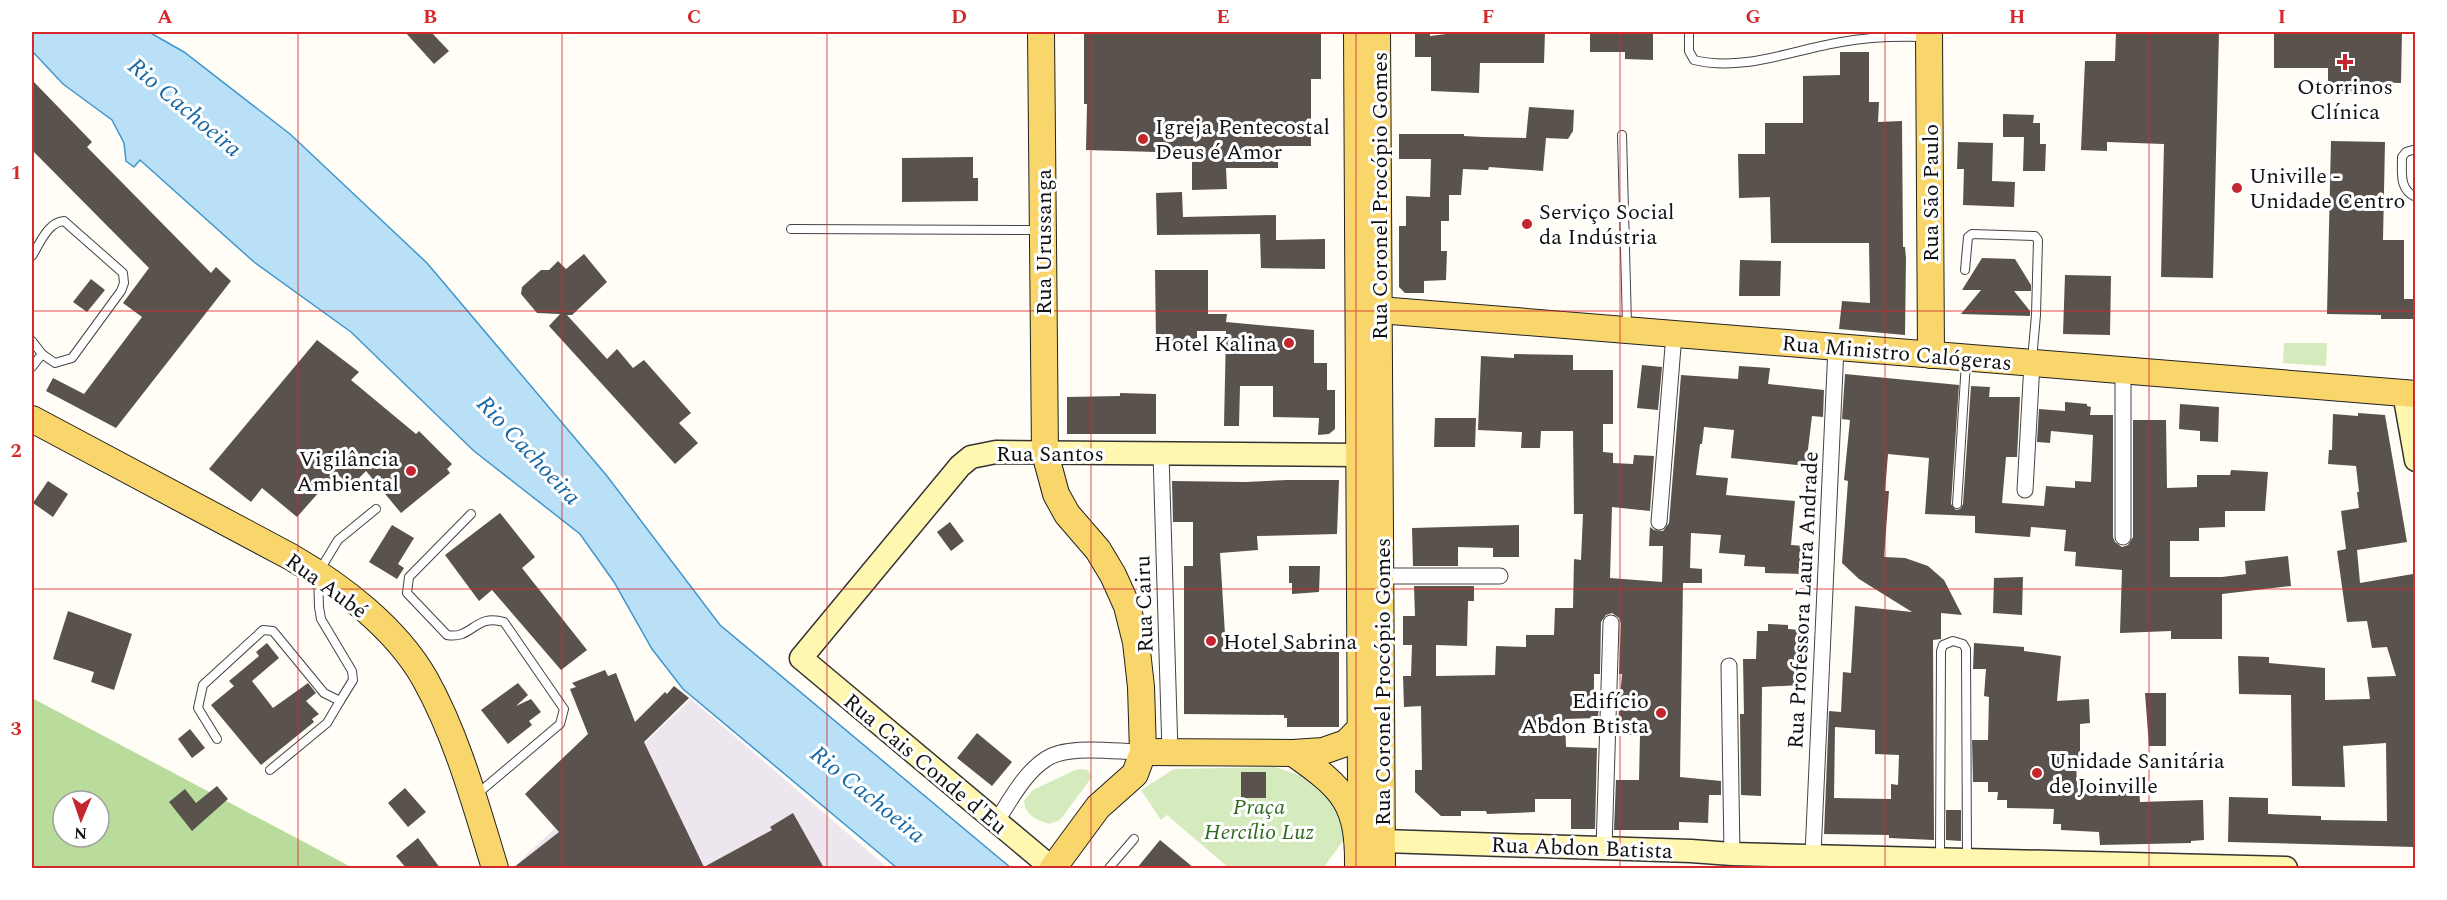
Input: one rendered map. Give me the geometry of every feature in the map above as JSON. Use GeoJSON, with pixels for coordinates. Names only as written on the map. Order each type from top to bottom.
{"type":"FeatureCollection","features":[{"type":"Feature","properties":{"kind":"main road","name":"Rua Urussanga"},"geometry":{"type":"LineString","coordinates":[[1041,32],[1044,453],[1056,494],[1067,514],[1098,550],[1113,574],[1127,606],[1136,642],[1142,687],[1143,752]]}},
{"type":"Feature","properties":{"kind":"main road","name":"Rua Coronel Procópio Gomes"},"geometry":{"type":"LineString","coordinates":[[1357,32],[1362,798],[1383,841]]}},
{"type":"Feature","properties":{"kind":"main road","name":"Rua Coronel Procópio Gomes"},"geometry":{"type":"LineString","coordinates":[[1377,32],[1383,841]]}},
{"type":"Feature","properties":{"kind":"main road","name":"Rua São Paulo"},"geometry":{"type":"LineString","coordinates":[[1929,34],[1931,355]]}},
{"type":"Feature","properties":{"kind":"main road","name":"Rua Ministro Calógeras"},"geometry":{"type":"LineString","coordinates":[[1379,310],[2410,393]]}},
{"type":"Feature","properties":{"kind":"main road","name":"Rua Aubé"},"geometry":{"type":"LineString","coordinates":[[36,424],[318,573],[362,606],[393,639],[424,678],[442,711],[495,868]]}},
{"type":"Feature","properties":{"kind":"main road"},"geometry":{"type":"LineString","coordinates":[[1052,868],[1098,807],[1135,774],[1143,752],[1293,753],[1336,748],[1361,728]]}},
{"type":"Feature","properties":{"kind":"main road"},"geometry":{"type":"LineString","coordinates":[[1293,753],[1324,775],[1342,793],[1354,819],[1354,865]]}},
{"type":"Feature","properties":{"kind":"main road"},"geometry":{"type":"LineString","coordinates":[[1354,865],[1374,844],[1383,841],[1382,868]]}},
{"type":"Feature","properties":{"kind":"street"},"geometry":{"type":"LineString","coordinates":[[1659,522],[1674,334]]}},
{"type":"Feature","properties":{"kind":"street","name":"Rua Professora Laura Andrade"},"geometry":{"type":"LineString","coordinates":[[1813,854],[1836,347]]}},
{"type":"Feature","properties":{"kind":"street"},"geometry":{"type":"LineString","coordinates":[[2025,490],[2032,363]]}},
{"type":"Feature","properties":{"kind":"street"},"geometry":{"type":"LineString","coordinates":[[2123,371],[2123,537]]}},
{"type":"Feature","properties":{"kind":"street"},"geometry":{"type":"LineString","coordinates":[[2410,393],[2415,460]]}},
{"type":"Feature","properties":{"kind":"street","name":"Rua Santos"},"geometry":{"type":"LineString","coordinates":[[801,658],[960,466],[971,457],[984,453],[1358,455]]}},
{"type":"Feature","properties":{"kind":"street","name":"Rua Cairu"},"geometry":{"type":"LineString","coordinates":[[1161,454],[1170,752]]}},
{"type":"Feature","properties":{"kind":"street"},"geometry":{"type":"LineString","coordinates":[[1381,576],[1500,576]]}},
{"type":"Feature","properties":{"kind":"street"},"geometry":{"type":"LineString","coordinates":[[1605,848],[1611,623]]}},
{"type":"Feature","properties":{"kind":"street","name":"Rua Cais Conde d'Eu"},"geometry":{"type":"LineString","coordinates":[[801,658],[1052,868]]}},
{"type":"Feature","properties":{"kind":"street"},"geometry":{"type":"LineString","coordinates":[[1729,666],[1732,854]]}},
{"type":"Feature","properties":{"kind":"street"},"geometry":{"type":"LineString","coordinates":[[996,822],[1034,770],[1046,759],[1061,752],[1143,752]]}},
{"type":"Feature","properties":{"kind":"street","name":"Rua Abdon Batista"},"geometry":{"type":"LineString","coordinates":[[1383,841],[1605,848],[1654,859],[1732,854],[1813,854],[2286,868]]}},
{"type":"Feature","properties":{"kind":"lane"},"geometry":{"type":"LineString","coordinates":[[1689,32],[1689,51],[1694,60],[1705,62],[1766,60],[1880,34],[1929,34]]}},
{"type":"Feature","properties":{"kind":"lane"},"geometry":{"type":"LineString","coordinates":[[1622,135],[1627,330]]}},
{"type":"Feature","properties":{"kind":"lane"},"geometry":{"type":"LineString","coordinates":[[2415,149],[2406,152],[2402,157],[2403,186],[2406,193],[2415,197]]}},
{"type":"Feature","properties":{"kind":"lane"},"geometry":{"type":"LineString","coordinates":[[32,256],[51,227],[56,222],[64,221],[123,273],[124,283],[121,291],[72,358],[55,363],[42,354],[32,341]]}},
{"type":"Feature","properties":{"kind":"lane"},"geometry":{"type":"LineString","coordinates":[[791,229],[1043,230]]}},
{"type":"Feature","properties":{"kind":"lane"},"geometry":{"type":"LineString","coordinates":[[1965,270],[1968,237],[1972,234],[2028,235],[2035,236],[2038,240],[2032,363]]}},
{"type":"Feature","properties":{"kind":"lane"},"geometry":{"type":"LineString","coordinates":[[32,367],[42,354]]}},
{"type":"Feature","properties":{"kind":"lane"},"geometry":{"type":"LineString","coordinates":[[1957,504],[1967,357]]}},
{"type":"Feature","properties":{"kind":"lane"},"geometry":{"type":"LineString","coordinates":[[270,770],[327,723],[353,680],[352,671],[321,619],[318,573],[338,540],[376,509]]}},
{"type":"Feature","properties":{"kind":"lane"},"geometry":{"type":"LineString","coordinates":[[471,514],[409,577],[407,593],[447,635],[462,635],[483,620],[495,619],[504,622],[564,709],[560,724],[473,798]]}},
{"type":"Feature","properties":{"kind":"lane"},"geometry":{"type":"LineString","coordinates":[[217,739],[198,708],[203,685],[263,630],[273,631],[324,693],[339,701]]}},
{"type":"Feature","properties":{"kind":"lane"},"geometry":{"type":"LineString","coordinates":[[1940,858],[1941,651],[1943,645],[1953,640],[1963,644],[1966,649],[1967,859]]}},
{"type":"Feature","properties":{"kind":"lane"},"geometry":{"type":"LineString","coordinates":[[1109,868],[1134,839]]}},
{"type":"Feature","properties":{"kind":"shaded area"},"geometry":{"type":"Polygon","coordinates":[[[691,699],[888,868],[519,868],[517,864],[691,699]]]}},
{"type":"Feature","properties":{"kind":"green space"},"geometry":{"type":"Polygon","coordinates":[[[2284,343],[2327,343],[2326,366],[2283,363],[2284,343]]]}},
{"type":"Feature","properties":{"kind":"green space"},"geometry":{"type":"Polygon","coordinates":[[[32,698],[353,868],[32,868],[32,698]]]}},
{"type":"Feature","properties":{"kind":"green space","name":"Praça Hercílio Luz"},"geometry":{"type":"Polygon","coordinates":[[[1275,767],[1299,775],[1329,798],[1342,820],[1343,841],[1323,868],[1229,868],[1167,815],[1161,820],[1141,790],[1174,769],[1275,767]]]}},
{"type":"Feature","properties":{"kind":"green space"},"geometry":{"type":"Polygon","coordinates":[[[1075,770],[1088,770],[1092,777],[1060,820],[1049,824],[1036,819],[1029,813],[1024,801],[1033,790],[1075,770]]]}},
{"type":"Feature","properties":{"kind":"water","name":"Rio Cachoeira"},"geometry":{"type":"Polygon","coordinates":[[[32,32],[149,32],[184,52],[290,134],[427,263],[607,476],[720,625],[1011,868],[897,868],[683,689],[652,649],[614,582],[580,534],[474,451],[351,332],[254,262],[140,160],[134,167],[126,161],[124,143],[112,120],[63,84],[32,51],[32,32]]]}},
{"type":"Feature","properties":{"kind":"building"},"geometry":{"type":"Polygon","coordinates":[[[405,32],[431,32],[449,51],[434,64],[405,32]]]}},
{"type":"Feature","properties":{"kind":"building"},"geometry":{"type":"Polygon","coordinates":[[[1084,32],[1321,32],[1321,79],[1311,79],[1311,146],[1278,146],[1278,168],[1226,168],[1227,189],[1192,190],[1192,153],[1086,150],[1084,32]]]}},
{"type":"Feature","properties":{"kind":"building"},"geometry":{"type":"Polygon","coordinates":[[[1415,32],[1430,32],[1430,36],[1463,32],[1545,32],[1544,63],[1480,63],[1479,93],[1431,91],[1431,57],[1415,57],[1415,32]]]}},
{"type":"Feature","properties":{"kind":"building"},"geometry":{"type":"Polygon","coordinates":[[[1590,32],[1653,32],[1653,60],[1625,59],[1625,52],[1590,52],[1590,32]]]}},
{"type":"Feature","properties":{"kind":"building"},"geometry":{"type":"Polygon","coordinates":[[[2116,32],[2219,32],[2213,278],[2161,277],[2164,144],[2107,142],[2107,151],[2081,150],[2085,61],[2115,61],[2116,32]]]}},
{"type":"Feature","properties":{"kind":"building"},"geometry":{"type":"Polygon","coordinates":[[[2274,32],[2402,32],[2401,83],[2363,82],[2363,92],[2328,92],[2328,68],[2274,68],[2274,32]]]}},
{"type":"Feature","properties":{"kind":"building"},"geometry":{"type":"Polygon","coordinates":[[[1840,52],[1869,52],[1869,102],[1879,102],[1878,122],[1902,121],[1903,247],[1905,247],[1906,258],[1905,335],[1839,329],[1842,301],[1870,303],[1869,243],[1771,243],[1770,197],[1739,198],[1738,154],[1765,154],[1765,123],[1803,123],[1803,76],[1840,75],[1840,52]]]}},
{"type":"Feature","properties":{"kind":"building"},"geometry":{"type":"Polygon","coordinates":[[[32,80],[92,142],[87,147],[211,273],[216,267],[231,281],[116,428],[46,391],[53,378],[84,394],[142,317],[123,303],[149,268],[32,150],[32,80]]]}},
{"type":"Feature","properties":{"kind":"building"},"geometry":{"type":"Polygon","coordinates":[[[1529,107],[1574,110],[1573,131],[1568,139],[1546,138],[1543,171],[1489,167],[1488,170],[1463,169],[1461,195],[1449,195],[1449,221],[1441,221],[1441,251],[1447,251],[1446,280],[1424,281],[1424,293],[1405,293],[1399,287],[1399,226],[1406,226],[1406,196],[1430,197],[1431,159],[1399,159],[1399,134],[1464,134],[1464,136],[1526,138],[1529,107]]]}},
{"type":"Feature","properties":{"kind":"building"},"geometry":{"type":"Polygon","coordinates":[[[2003,114],[2034,115],[2033,123],[2040,123],[2040,144],[2046,144],[2045,171],[2023,171],[2024,137],[2003,137],[2003,114]]]}},
{"type":"Feature","properties":{"kind":"building"},"geometry":{"type":"Polygon","coordinates":[[[2331,141],[2385,142],[2383,240],[2404,240],[2404,299],[2415,299],[2414,319],[2381,319],[2381,315],[2327,314],[2331,141]]]}},
{"type":"Feature","properties":{"kind":"building"},"geometry":{"type":"Polygon","coordinates":[[[1958,142],[1993,143],[1992,181],[2015,182],[2014,207],[1963,205],[1964,169],[1957,169],[1958,142]]]}},
{"type":"Feature","properties":{"kind":"building"},"geometry":{"type":"Polygon","coordinates":[[[973,157],[973,178],[978,178],[978,201],[902,202],[902,158],[973,157]]]}},
{"type":"Feature","properties":{"kind":"building"},"geometry":{"type":"Polygon","coordinates":[[[1182,192],[1183,217],[1276,215],[1276,240],[1325,239],[1325,269],[1261,268],[1260,234],[1157,235],[1156,193],[1182,192]]]}},
{"type":"Feature","properties":{"kind":"building"},"geometry":{"type":"Polygon","coordinates":[[[584,254],[607,282],[572,315],[567,315],[607,359],[617,349],[633,368],[644,360],[691,413],[679,423],[698,443],[675,464],[549,326],[560,314],[537,313],[521,294],[522,287],[541,270],[549,270],[558,261],[566,269],[584,254]]]}},
{"type":"Feature","properties":{"kind":"building"},"geometry":{"type":"Polygon","coordinates":[[[1982,258],[2015,259],[2031,285],[2031,291],[2014,291],[2030,311],[2030,316],[1961,314],[1981,290],[1962,290],[1982,258]]]}},
{"type":"Feature","properties":{"kind":"building"},"geometry":{"type":"Polygon","coordinates":[[[1740,260],[1781,261],[1780,296],[1739,296],[1740,260]]]}},
{"type":"Feature","properties":{"kind":"building"},"geometry":{"type":"Polygon","coordinates":[[[1155,270],[1208,270],[1208,314],[1227,314],[1226,322],[1314,330],[1314,363],[1327,363],[1327,390],[1335,390],[1335,429],[1329,434],[1318,435],[1319,418],[1273,417],[1273,386],[1240,386],[1239,426],[1224,426],[1226,331],[1197,331],[1197,341],[1156,341],[1155,270]]]}},
{"type":"Feature","properties":{"kind":"building"},"geometry":{"type":"Polygon","coordinates":[[[2065,275],[2111,276],[2110,335],[2063,334],[2065,275]]]}},
{"type":"Feature","properties":{"kind":"building"},"geometry":{"type":"Polygon","coordinates":[[[91,279],[105,290],[87,312],[73,302],[91,279]]]}},
{"type":"Feature","properties":{"kind":"building"},"geometry":{"type":"Polygon","coordinates":[[[317,340],[359,372],[351,380],[416,434],[419,431],[452,464],[447,469],[450,473],[401,513],[366,471],[351,486],[336,473],[297,517],[262,488],[251,502],[209,469],[317,340]]]}},
{"type":"Feature","properties":{"kind":"building"},"geometry":{"type":"Polygon","coordinates":[[[1514,354],[1573,355],[1573,370],[1613,370],[1613,424],[1603,424],[1603,452],[1613,453],[1613,463],[1633,464],[1634,455],[1654,456],[1650,511],[1612,507],[1610,578],[1662,582],[1663,546],[1649,546],[1650,527],[1663,531],[1669,523],[1681,375],[1738,379],[1739,366],[1770,368],[1768,384],[1824,390],[1823,417],[1812,416],[1806,466],[1731,458],[1734,430],[1704,427],[1696,475],[1728,478],[1726,495],[1795,501],[1791,545],[1804,546],[1803,574],[1765,573],[1765,567],[1744,566],[1745,555],[1719,553],[1721,535],[1691,533],[1690,568],[1702,569],[1702,583],[1683,583],[1680,777],[1721,781],[1721,795],[1709,795],[1708,823],[1679,822],[1679,830],[1614,830],[1616,780],[1639,780],[1640,735],[1617,734],[1622,674],[1619,674],[1621,623],[1619,618],[1612,613],[1606,615],[1601,622],[1600,674],[1594,674],[1594,705],[1599,705],[1598,718],[1565,719],[1566,747],[1597,748],[1595,829],[1571,829],[1571,799],[1535,799],[1535,812],[1487,814],[1486,811],[1461,811],[1461,816],[1441,816],[1415,792],[1415,770],[1422,770],[1421,706],[1404,707],[1403,676],[1411,676],[1412,645],[1403,645],[1403,616],[1415,616],[1414,586],[1474,586],[1474,601],[1468,601],[1467,646],[1436,645],[1436,676],[1495,675],[1496,646],[1526,647],[1526,635],[1554,635],[1555,608],[1573,608],[1574,559],[1581,560],[1583,514],[1574,514],[1573,431],[1541,431],[1540,448],[1521,448],[1522,432],[1478,430],[1481,356],[1514,358],[1514,354]]]}},
{"type":"Feature","properties":{"kind":"building"},"geometry":{"type":"Polygon","coordinates":[[[1642,365],[1662,367],[1658,410],[1637,408],[1642,365]]]}},
{"type":"Feature","properties":{"kind":"building"},"geometry":{"type":"Polygon","coordinates":[[[1845,374],[1959,385],[1951,504],[1956,510],[1960,509],[1963,504],[1971,386],[1990,387],[1989,397],[2020,397],[2017,457],[2006,457],[2002,503],[2044,506],[2046,486],[2075,488],[2075,481],[2091,482],[2093,435],[2051,431],[2050,443],[2037,442],[2039,409],[2065,411],[2065,402],[2087,404],[2091,407],[2090,415],[2113,415],[2113,537],[2115,542],[2122,547],[2128,545],[2133,537],[2133,420],[2166,420],[2167,488],[2197,487],[2197,475],[2230,475],[2231,470],[2268,472],[2265,511],[2225,511],[2225,527],[2199,528],[2199,541],[2170,541],[2170,577],[2222,577],[2246,574],[2245,561],[2288,556],[2291,586],[2222,594],[2222,639],[2171,639],[2171,631],[2120,633],[2122,570],[2075,566],[2076,552],[2064,551],[2066,530],[2031,527],[2030,537],[1975,533],[1975,516],[1925,514],[1929,458],[1888,454],[1885,491],[1889,491],[1884,557],[1905,558],[1928,566],[1944,580],[1962,615],[1941,613],[1941,639],[1933,640],[1934,840],[1889,838],[1889,835],[1824,834],[1829,711],[1841,712],[1843,672],[1851,673],[1855,606],[1912,612],[1859,579],[1842,563],[1848,481],[1844,480],[1850,420],[1842,419],[1845,374]],[[1835,727],[1834,798],[1891,799],[1891,784],[1898,785],[1899,755],[1875,754],[1875,730],[1835,727]]]}},
{"type":"Feature","properties":{"kind":"building"},"geometry":{"type":"Polygon","coordinates":[[[1120,393],[1156,394],[1156,434],[1067,434],[1067,397],[1120,396],[1120,393]]]}},
{"type":"Feature","properties":{"kind":"building"},"geometry":{"type":"Polygon","coordinates":[[[2180,404],[2219,407],[2218,442],[2200,441],[2200,431],[2179,429],[2180,404]]]}},
{"type":"Feature","properties":{"kind":"building"},"geometry":{"type":"Polygon","coordinates":[[[2358,413],[2385,415],[2407,542],[2357,550],[2360,583],[2413,574],[2415,590],[2415,847],[2228,842],[2229,797],[2268,798],[2268,814],[2321,816],[2321,820],[2387,821],[2386,743],[2343,746],[2345,787],[2292,786],[2291,695],[2239,694],[2238,656],[2269,657],[2269,663],[2325,668],[2325,700],[2370,699],[2367,677],[2396,676],[2387,647],[2372,648],[2367,621],[2347,622],[2337,551],[2346,549],[2341,511],[2359,508],[2356,466],[2328,464],[2329,450],[2332,450],[2333,414],[2358,416],[2358,413]]]}},
{"type":"Feature","properties":{"kind":"building"},"geometry":{"type":"Polygon","coordinates":[[[1435,418],[1476,418],[1475,447],[1434,447],[1435,418]]]}},
{"type":"Feature","properties":{"kind":"building"},"geometry":{"type":"Polygon","coordinates":[[[1339,480],[1337,534],[1257,536],[1258,550],[1220,553],[1225,634],[1234,634],[1234,640],[1275,640],[1275,649],[1309,648],[1339,651],[1339,727],[1287,727],[1287,718],[1284,718],[1284,715],[1184,714],[1184,566],[1193,566],[1193,522],[1173,522],[1172,481],[1339,480]]]}},
{"type":"Feature","properties":{"kind":"building"},"geometry":{"type":"Polygon","coordinates":[[[48,481],[68,494],[53,517],[33,503],[48,481]]]}},
{"type":"Feature","properties":{"kind":"building"},"geometry":{"type":"Polygon","coordinates":[[[500,513],[535,557],[522,568],[587,650],[561,670],[492,590],[479,601],[445,555],[500,513]]]}},
{"type":"Feature","properties":{"kind":"building"},"geometry":{"type":"Polygon","coordinates":[[[950,522],[964,541],[951,551],[937,532],[950,522]]]}},
{"type":"Feature","properties":{"kind":"building"},"geometry":{"type":"Polygon","coordinates":[[[392,525],[414,538],[398,564],[404,568],[397,579],[369,562],[392,525]]]}},
{"type":"Feature","properties":{"kind":"building"},"geometry":{"type":"Polygon","coordinates":[[[1519,525],[1519,557],[1493,557],[1493,548],[1458,547],[1458,566],[1413,566],[1412,528],[1519,525]]]}},
{"type":"Feature","properties":{"kind":"building"},"geometry":{"type":"Polygon","coordinates":[[[1289,566],[1320,566],[1319,592],[1292,594],[1292,583],[1289,583],[1289,566]]]}},
{"type":"Feature","properties":{"kind":"building"},"geometry":{"type":"Polygon","coordinates":[[[2023,577],[2022,615],[1993,613],[1994,578],[2023,577]]]}},
{"type":"Feature","properties":{"kind":"building"},"geometry":{"type":"Polygon","coordinates":[[[68,611],[132,634],[114,690],[91,682],[94,672],[53,659],[68,611]]]}},
{"type":"Feature","properties":{"kind":"building"},"geometry":{"type":"Polygon","coordinates":[[[1768,624],[1788,625],[1788,629],[1800,630],[1798,665],[1801,665],[1801,685],[1762,687],[1761,796],[1741,795],[1740,714],[1744,714],[1743,659],[1756,659],[1757,631],[1768,631],[1768,624]]]}},
{"type":"Feature","properties":{"kind":"building"},"geometry":{"type":"Polygon","coordinates":[[[267,643],[279,658],[252,681],[273,708],[308,683],[316,693],[306,701],[319,714],[312,719],[314,722],[261,765],[211,705],[234,686],[229,681],[259,656],[256,652],[267,643]]]}},
{"type":"Feature","properties":{"kind":"building"},"geometry":{"type":"Polygon","coordinates":[[[1974,643],[2024,647],[2024,651],[2061,656],[2057,701],[2089,699],[2090,723],[2080,724],[2080,757],[2076,757],[2077,788],[2109,791],[2108,788],[2139,787],[2140,802],[2203,800],[2204,840],[2191,841],[2191,843],[2100,845],[2099,832],[2061,830],[2061,824],[2053,824],[2054,809],[2007,808],[2007,800],[1997,800],[1998,792],[1988,792],[1988,782],[1973,782],[1972,740],[1988,740],[1989,697],[1984,696],[1986,669],[1973,669],[1974,643]]]}},
{"type":"Feature","properties":{"kind":"building"},"geometry":{"type":"Polygon","coordinates":[[[605,670],[608,676],[616,673],[635,722],[674,686],[689,698],[644,742],[704,867],[772,830],[770,827],[793,813],[824,868],[513,868],[559,832],[525,794],[588,734],[570,689],[576,687],[572,683],[605,670]]]}},
{"type":"Feature","properties":{"kind":"building"},"geometry":{"type":"Polygon","coordinates":[[[518,683],[528,695],[516,706],[531,699],[541,712],[529,721],[532,725],[508,744],[481,710],[518,683]]]}},
{"type":"Feature","properties":{"kind":"building"},"geometry":{"type":"Polygon","coordinates":[[[2145,693],[2166,693],[2166,746],[2149,746],[2145,693]]]}},
{"type":"Feature","properties":{"kind":"building"},"geometry":{"type":"Polygon","coordinates":[[[190,729],[205,748],[192,758],[178,739],[190,729]]]}},
{"type":"Feature","properties":{"kind":"building"},"geometry":{"type":"Polygon","coordinates":[[[977,733],[1012,762],[992,786],[957,758],[977,733]]]}},
{"type":"Feature","properties":{"kind":"building"},"geometry":{"type":"Polygon","coordinates":[[[1241,772],[1266,772],[1266,798],[1241,798],[1241,772]]]}},
{"type":"Feature","properties":{"kind":"building"},"geometry":{"type":"Polygon","coordinates":[[[217,786],[228,799],[192,831],[169,802],[185,789],[196,803],[217,786]]]}},
{"type":"Feature","properties":{"kind":"building"},"geometry":{"type":"Polygon","coordinates":[[[405,788],[426,812],[408,827],[388,803],[405,788]]]}},
{"type":"Feature","properties":{"kind":"building"},"geometry":{"type":"Polygon","coordinates":[[[1946,810],[1961,810],[1961,841],[1946,840],[1946,810]]]}},
{"type":"Feature","properties":{"kind":"building"},"geometry":{"type":"Polygon","coordinates":[[[418,838],[440,868],[406,868],[396,856],[418,838]]]}},
{"type":"Feature","properties":{"kind":"building"},"geometry":{"type":"Polygon","coordinates":[[[1160,840],[1194,868],[1137,868],[1160,840]]]}},
{"type":"Feature","properties":{"kind":"place","name":"Otorrinos Clínica"},"geometry":{"type":"Point","coordinates":[2345,62]}},
{"type":"Feature","properties":{"kind":"place","name":"Igreja Pentecostal Deus é Amor"},"geometry":{"type":"Point","coordinates":[1143,139]}},
{"type":"Feature","properties":{"kind":"place","name":"Univille - Unidade Centro"},"geometry":{"type":"Point","coordinates":[2237,188]}},
{"type":"Feature","properties":{"kind":"place","name":"Serviço Social da Indústria"},"geometry":{"type":"Point","coordinates":[1527,224]}},
{"type":"Feature","properties":{"kind":"place","name":"Hotel Kalina"},"geometry":{"type":"Point","coordinates":[1289,343]}},
{"type":"Feature","properties":{"kind":"place","name":"Vigilância Ambiental"},"geometry":{"type":"Point","coordinates":[411,471]}},
{"type":"Feature","properties":{"kind":"place","name":"Hotel Sabrina"},"geometry":{"type":"Point","coordinates":[1211,641]}},
{"type":"Feature","properties":{"kind":"place","name":"Edifício Abdon Btista"},"geometry":{"type":"Point","coordinates":[1661,713]}},
{"type":"Feature","properties":{"kind":"place","name":"Unidade Sanitária de Joinville"},"geometry":{"type":"Point","coordinates":[2037,773]}}]}
